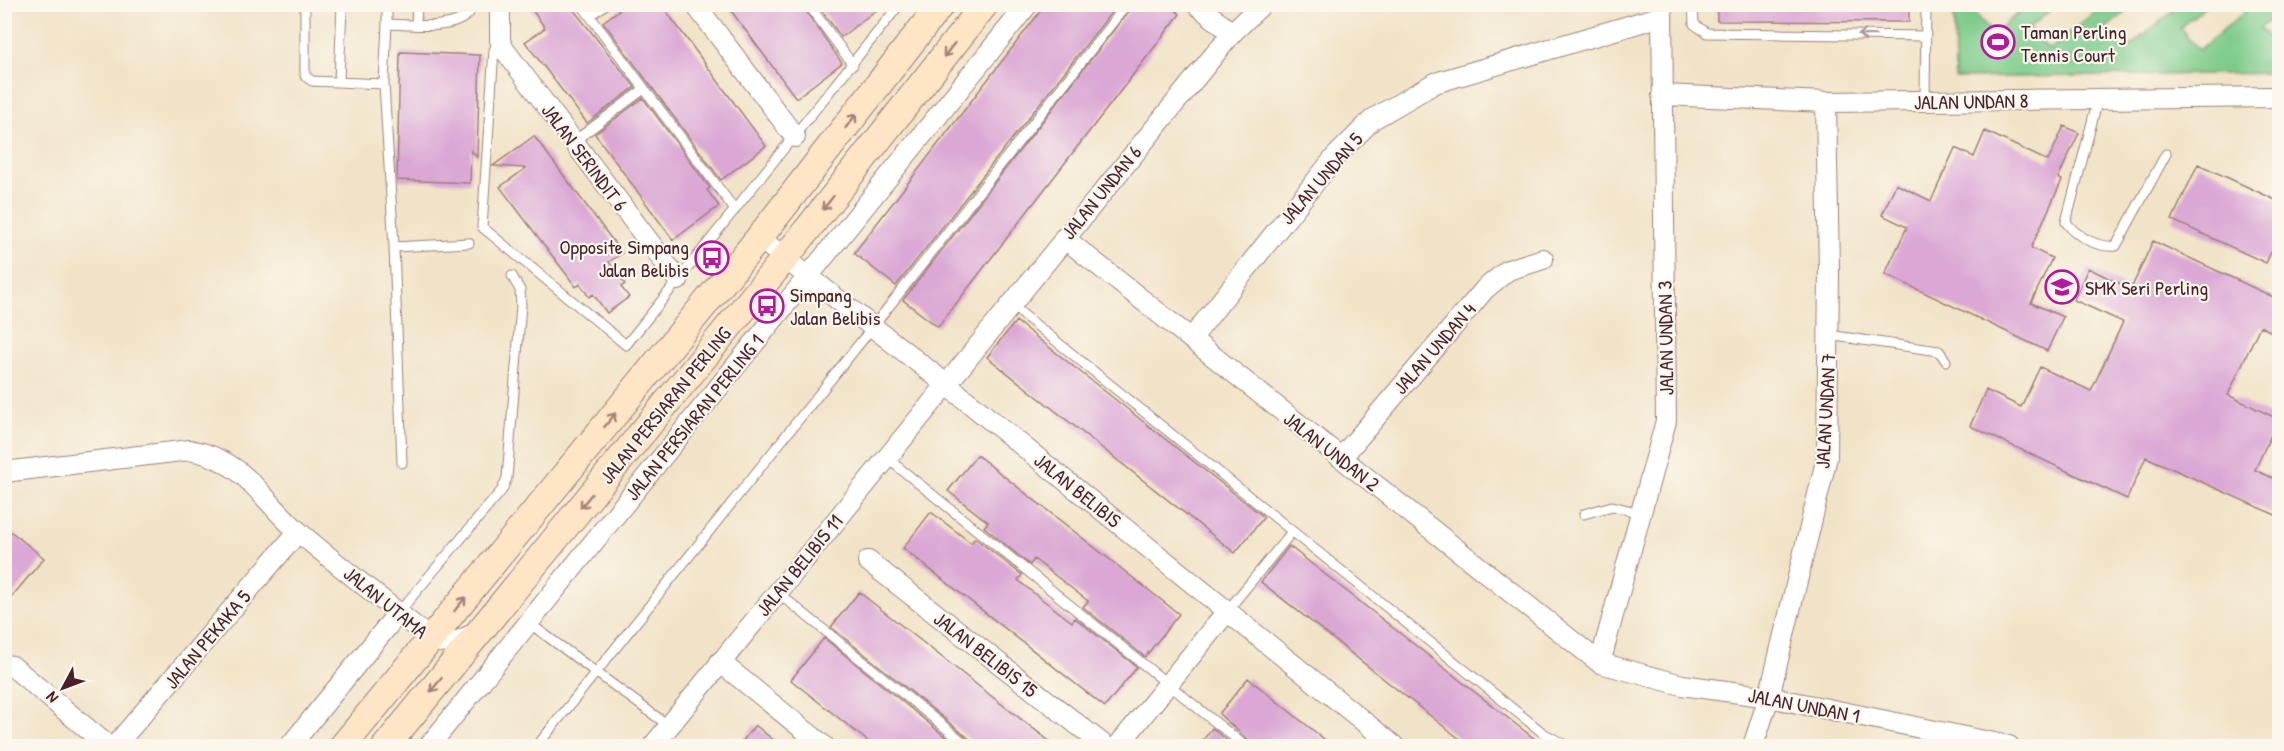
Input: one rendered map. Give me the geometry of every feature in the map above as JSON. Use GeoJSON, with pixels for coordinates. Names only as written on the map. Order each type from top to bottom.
{"type":"FeatureCollection","features":[{"type":"Feature","properties":{"kind":"main road","name":"JALAN PERSIARAN PERLING"},"geometry":{"type":"LineString","coordinates":[[344,747],[759,238],[941,4]]}},
{"type":"Feature","properties":{"kind":"main road","name":"JALAN PERSIARAN PERLING"},"geometry":{"type":"LineString","coordinates":[[386,747],[785,258],[985,4]]}},
{"type":"Feature","properties":{"kind":"street"},"geometry":{"type":"LineString","coordinates":[[499,35],[500,4]]}},
{"type":"Feature","properties":{"kind":"street"},"geometry":{"type":"LineString","coordinates":[[695,4],[795,137]]}},
{"type":"Feature","properties":{"kind":"street","name":"JALAN PERSIARAN PERLING 1"},"geometry":{"type":"LineString","coordinates":[[429,747],[1028,4]]}},
{"type":"Feature","properties":{"kind":"street"},"geometry":{"type":"LineString","coordinates":[[1196,4],[1232,33]]}},
{"type":"Feature","properties":{"kind":"street","name":"JALAN UNDAN 6"},"geometry":{"type":"LineString","coordinates":[[946,384],[1232,33],[1262,4]]}},
{"type":"Feature","properties":{"kind":"street","name":"JALAN UNDAN 3"},"geometry":{"type":"LineString","coordinates":[[1600,663],[1666,421],[1662,10]]}},
{"type":"Feature","properties":{"kind":"street","name":"JALAN UNDAN 5"},"geometry":{"type":"LineString","coordinates":[[1191,339],[1335,158],[1373,119],[1435,83],[1662,10]]}},
{"type":"Feature","properties":{"kind":"street","name":"JALAN SERINDIT 6"},"geometry":{"type":"LineString","coordinates":[[499,35],[503,48],[678,280]]}},
{"type":"Feature","properties":{"kind":"street","name":"JALAN UNDAN 8"},"geometry":{"type":"LineString","coordinates":[[1662,95],[1826,102],[2280,98]]}},
{"type":"Feature","properties":{"kind":"street","name":"JALAN UNDAN 7"},"geometry":{"type":"LineString","coordinates":[[1753,747],[1769,697],[1827,457],[1826,102]]}},
{"type":"Feature","properties":{"kind":"street","name":"JALAN BELIBIS"},"geometry":{"type":"LineString","coordinates":[[759,238],[809,275],[1228,610],[1394,747]]}},
{"type":"Feature","properties":{"kind":"street","name":"JALAN UNDAN 2"},"geometry":{"type":"LineString","coordinates":[[1064,238],[1600,663]]}},
{"type":"Feature","properties":{"kind":"street","name":"JALAN UNDAN 4"},"geometry":{"type":"LineString","coordinates":[[1341,458],[1485,289],[1508,270],[1543,259]]}},
{"type":"Feature","properties":{"kind":"street","name":"JALAN BELIBIS 11"},"geometry":{"type":"LineString","coordinates":[[653,747],[946,384]]}},
{"type":"Feature","properties":{"kind":"street","name":"JALAN UTAMA"},"geometry":{"type":"LineString","coordinates":[[4,471],[190,450],[214,455],[237,469],[298,532],[431,640],[446,644],[458,642],[480,630]]}},
{"type":"Feature","properties":{"kind":"street","name":"JALAN PEKAKA 5"},"geometry":{"type":"LineString","coordinates":[[115,747],[298,532]]}},
{"type":"Feature","properties":{"kind":"street","name":"JALAN BELIBIS 15"},"geometry":{"type":"LineString","coordinates":[[868,561],[1105,747]]}},
{"type":"Feature","properties":{"kind":"street"},"geometry":{"type":"LineString","coordinates":[[1118,747],[1228,610]]}},
{"type":"Feature","properties":{"kind":"street"},"geometry":{"type":"LineString","coordinates":[[290,747],[399,612]]}},
{"type":"Feature","properties":{"kind":"street"},"geometry":{"type":"LineString","coordinates":[[720,662],[824,747]]}},
{"type":"Feature","properties":{"kind":"street","name":"JALAN UNDAN 1"},"geometry":{"type":"LineString","coordinates":[[1600,663],[1682,685],[1769,697],[2009,747]]}},
{"type":"Feature","properties":{"kind":"street"},"geometry":{"type":"LineString","coordinates":[[4,665],[12,666],[108,747]]}},
{"type":"Feature","properties":{"kind":"lane"},"geometry":{"type":"LineString","coordinates":[[305,4],[304,76],[312,81],[384,84]]}},
{"type":"Feature","properties":{"kind":"lane"},"geometry":{"type":"LineString","coordinates":[[339,82],[342,4]]}},
{"type":"Feature","properties":{"kind":"lane"},"geometry":{"type":"LineString","coordinates":[[387,4],[384,84],[394,247],[402,463]]}},
{"type":"Feature","properties":{"kind":"lane"},"geometry":{"type":"LineString","coordinates":[[416,24],[417,4]]}},
{"type":"Feature","properties":{"kind":"lane"},"geometry":{"type":"LineString","coordinates":[[387,24],[455,24],[469,14],[470,4]]}},
{"type":"Feature","properties":{"kind":"lane"},"geometry":{"type":"LineString","coordinates":[[581,4],[735,210]]}},
{"type":"Feature","properties":{"kind":"lane"},"geometry":{"type":"LineString","coordinates":[[590,16],[606,4]]}},
{"type":"Feature","properties":{"kind":"lane"},"geometry":{"type":"LineString","coordinates":[[808,4],[852,64]]}},
{"type":"Feature","properties":{"kind":"lane"},"geometry":{"type":"LineString","coordinates":[[499,35],[494,50],[482,227],[626,345],[900,4]]}},
{"type":"Feature","properties":{"kind":"lane"},"geometry":{"type":"LineString","coordinates":[[537,747],[873,328],[1127,4]]}},
{"type":"Feature","properties":{"kind":"lane"},"geometry":{"type":"LineString","coordinates":[[1693,4],[1694,24],[1701,32],[1707,33],[1926,36]]}},
{"type":"Feature","properties":{"kind":"lane"},"geometry":{"type":"LineString","coordinates":[[1925,102],[1926,4]]}},
{"type":"Feature","properties":{"kind":"lane"},"geometry":{"type":"LineString","coordinates":[[573,142],[644,89]]}},
{"type":"Feature","properties":{"kind":"lane"},"geometry":{"type":"LineString","coordinates":[[2098,99],[2066,222],[2073,231],[2104,247],[2116,246],[2166,154]]}},
{"type":"Feature","properties":{"kind":"lane"},"geometry":{"type":"LineString","coordinates":[[394,247],[469,243]]}},
{"type":"Feature","properties":{"kind":"lane"},"geometry":{"type":"LineString","coordinates":[[399,612],[502,490],[507,478],[521,305],[520,290],[512,276]]}},
{"type":"Feature","properties":{"kind":"lane"},"geometry":{"type":"LineString","coordinates":[[1010,304],[1543,733],[1567,747]]}},
{"type":"Feature","properties":{"kind":"lane"},"geometry":{"type":"LineString","coordinates":[[1828,335],[1939,351],[1946,361]]}},
{"type":"Feature","properties":{"kind":"lane"},"geometry":{"type":"LineString","coordinates":[[886,457],[1245,747]]}},
{"type":"Feature","properties":{"kind":"lane"},"geometry":{"type":"LineString","coordinates":[[1584,514],[1612,506],[1641,513]]}},
{"type":"Feature","properties":{"kind":"lane"},"geometry":{"type":"LineString","coordinates":[[1228,610],[1291,532]]}},
{"type":"Feature","properties":{"kind":"lane"},"geometry":{"type":"LineString","coordinates":[[777,592],[968,747]]}},
{"type":"Feature","properties":{"kind":"lane"},"geometry":{"type":"LineString","coordinates":[[529,623],[669,726]]}},
{"type":"Feature","properties":{"kind":"green space","name":"Taman Perling Tennis Court"},"geometry":{"type":"Polygon","coordinates":[[[1954,5],[1982,5],[1974,12],[1993,34],[2028,5],[2057,5],[2029,28],[2049,50],[2097,10],[2093,5],[2134,5],[2105,29],[2124,51],[2173,11],[2168,5],[2207,5],[2180,28],[2199,50],[2247,10],[2243,5],[2279,5],[2279,12],[2260,28],[2279,51],[2279,73],[1955,78],[1954,5]]]}},
{"type":"Feature","properties":{"kind":"building"},"geometry":{"type":"Polygon","coordinates":[[[528,4],[569,4],[635,87],[587,123],[525,42],[545,28],[528,4]]]}},
{"type":"Feature","properties":{"kind":"building"},"geometry":{"type":"Polygon","coordinates":[[[627,4],[661,4],[766,146],[721,180],[603,22],[627,4]]]}},
{"type":"Feature","properties":{"kind":"building"},"geometry":{"type":"Polygon","coordinates":[[[726,4],[801,4],[842,63],[796,98],[726,4]]]}},
{"type":"Feature","properties":{"kind":"building"},"geometry":{"type":"Polygon","coordinates":[[[817,4],[884,4],[841,37],[817,4]]]}},
{"type":"Feature","properties":{"kind":"building"},"geometry":{"type":"Polygon","coordinates":[[[1046,4],[1118,4],[896,286],[854,253],[1046,4]]]}},
{"type":"Feature","properties":{"kind":"building"},"geometry":{"type":"Polygon","coordinates":[[[1134,4],[1168,4],[1180,14],[938,327],[903,300],[1134,4]]]}},
{"type":"Feature","properties":{"kind":"building"},"geometry":{"type":"Polygon","coordinates":[[[1717,4],[1909,4],[1909,22],[1717,21],[1717,4]]]}},
{"type":"Feature","properties":{"kind":"building"},"geometry":{"type":"Polygon","coordinates":[[[400,52],[480,55],[477,157],[471,150],[470,183],[397,180],[400,52]]]}},
{"type":"Feature","properties":{"kind":"building"},"geometry":{"type":"Polygon","coordinates":[[[643,98],[710,188],[707,190],[719,206],[673,240],[595,134],[643,98]]]}},
{"type":"Feature","properties":{"kind":"building"},"geometry":{"type":"Polygon","coordinates":[[[2064,126],[2079,133],[2058,178],[2062,180],[2031,248],[2052,258],[2031,303],[2063,317],[2047,351],[1885,274],[1907,227],[1882,215],[1896,184],[1931,201],[1955,148],[1974,157],[1985,131],[2048,161],[2064,126]]]}},
{"type":"Feature","properties":{"kind":"building"},"geometry":{"type":"Polygon","coordinates":[[[534,136],[622,253],[609,262],[625,284],[621,287],[629,297],[607,313],[593,294],[589,297],[580,284],[576,287],[500,187],[526,168],[493,166],[534,136]]]}},
{"type":"Feature","properties":{"kind":"building"},"geometry":{"type":"Polygon","coordinates":[[[2198,164],[2280,202],[2280,233],[2266,263],[2172,220],[2198,164]]]}},
{"type":"Feature","properties":{"kind":"building"},"geometry":{"type":"Polygon","coordinates":[[[2153,241],[2280,300],[2280,336],[2260,326],[2228,395],[2278,419],[2255,470],[2280,481],[2280,517],[2146,457],[2127,499],[1970,426],[1986,390],[2021,407],[2040,367],[2091,391],[2123,322],[2074,300],[2088,268],[2131,289],[2153,241]]]}},
{"type":"Feature","properties":{"kind":"building"},"geometry":{"type":"Polygon","coordinates":[[[1016,321],[1264,517],[1235,553],[987,357],[1016,321]]]}},
{"type":"Feature","properties":{"kind":"building"},"geometry":{"type":"Polygon","coordinates":[[[977,455],[1179,614],[1145,657],[1083,607],[1088,601],[1034,559],[1030,565],[984,527],[988,522],[948,491],[977,455]]]}},
{"type":"Feature","properties":{"kind":"building"},"geometry":{"type":"Polygon","coordinates":[[[931,512],[971,543],[975,538],[1022,575],[1018,580],[1031,591],[1072,622],[1075,618],[1137,667],[1105,707],[903,548],[931,512]]]}},
{"type":"Feature","properties":{"kind":"building"},"geometry":{"type":"Polygon","coordinates":[[[4,526],[44,558],[4,606],[4,526]]]}},
{"type":"Feature","properties":{"kind":"building"},"geometry":{"type":"Polygon","coordinates":[[[1289,546],[1545,747],[1470,747],[1447,729],[1261,582],[1289,546]]]}},
{"type":"Feature","properties":{"kind":"building"},"geometry":{"type":"Polygon","coordinates":[[[859,592],[1057,747],[975,747],[972,741],[831,627],[859,592]]]}},
{"type":"Feature","properties":{"kind":"building"},"geometry":{"type":"Polygon","coordinates":[[[824,638],[958,747],[875,747],[791,680],[824,638]]]}},
{"type":"Feature","properties":{"kind":"building"},"geometry":{"type":"Polygon","coordinates":[[[1248,678],[1334,747],[1252,747],[1249,741],[1219,714],[1248,678]]]}},
{"type":"Feature","properties":{"kind":"building"},"geometry":{"type":"Polygon","coordinates":[[[755,725],[782,747],[738,747],[755,725]]]}},
{"type":"Feature","properties":{"kind":"building"},"geometry":{"type":"Polygon","coordinates":[[[1212,728],[1235,747],[1198,747],[1212,728]]]}},
{"type":"Feature","properties":{"kind":"place","name":"Taman Perling Tennis Court"},"geometry":{"type":"Point","coordinates":[1998,42]}},
{"type":"Feature","properties":{"kind":"place","name":"Opposite Simpang Jalan Belibis"},"geometry":{"type":"Point","coordinates":[712,258]}},
{"type":"Feature","properties":{"kind":"place","name":"SMK Seri Perling"},"geometry":{"type":"Point","coordinates":[2062,287]}},
{"type":"Feature","properties":{"kind":"place","name":"Simpang Jalan Belibis"},"geometry":{"type":"Point","coordinates":[767,306]}}]}
